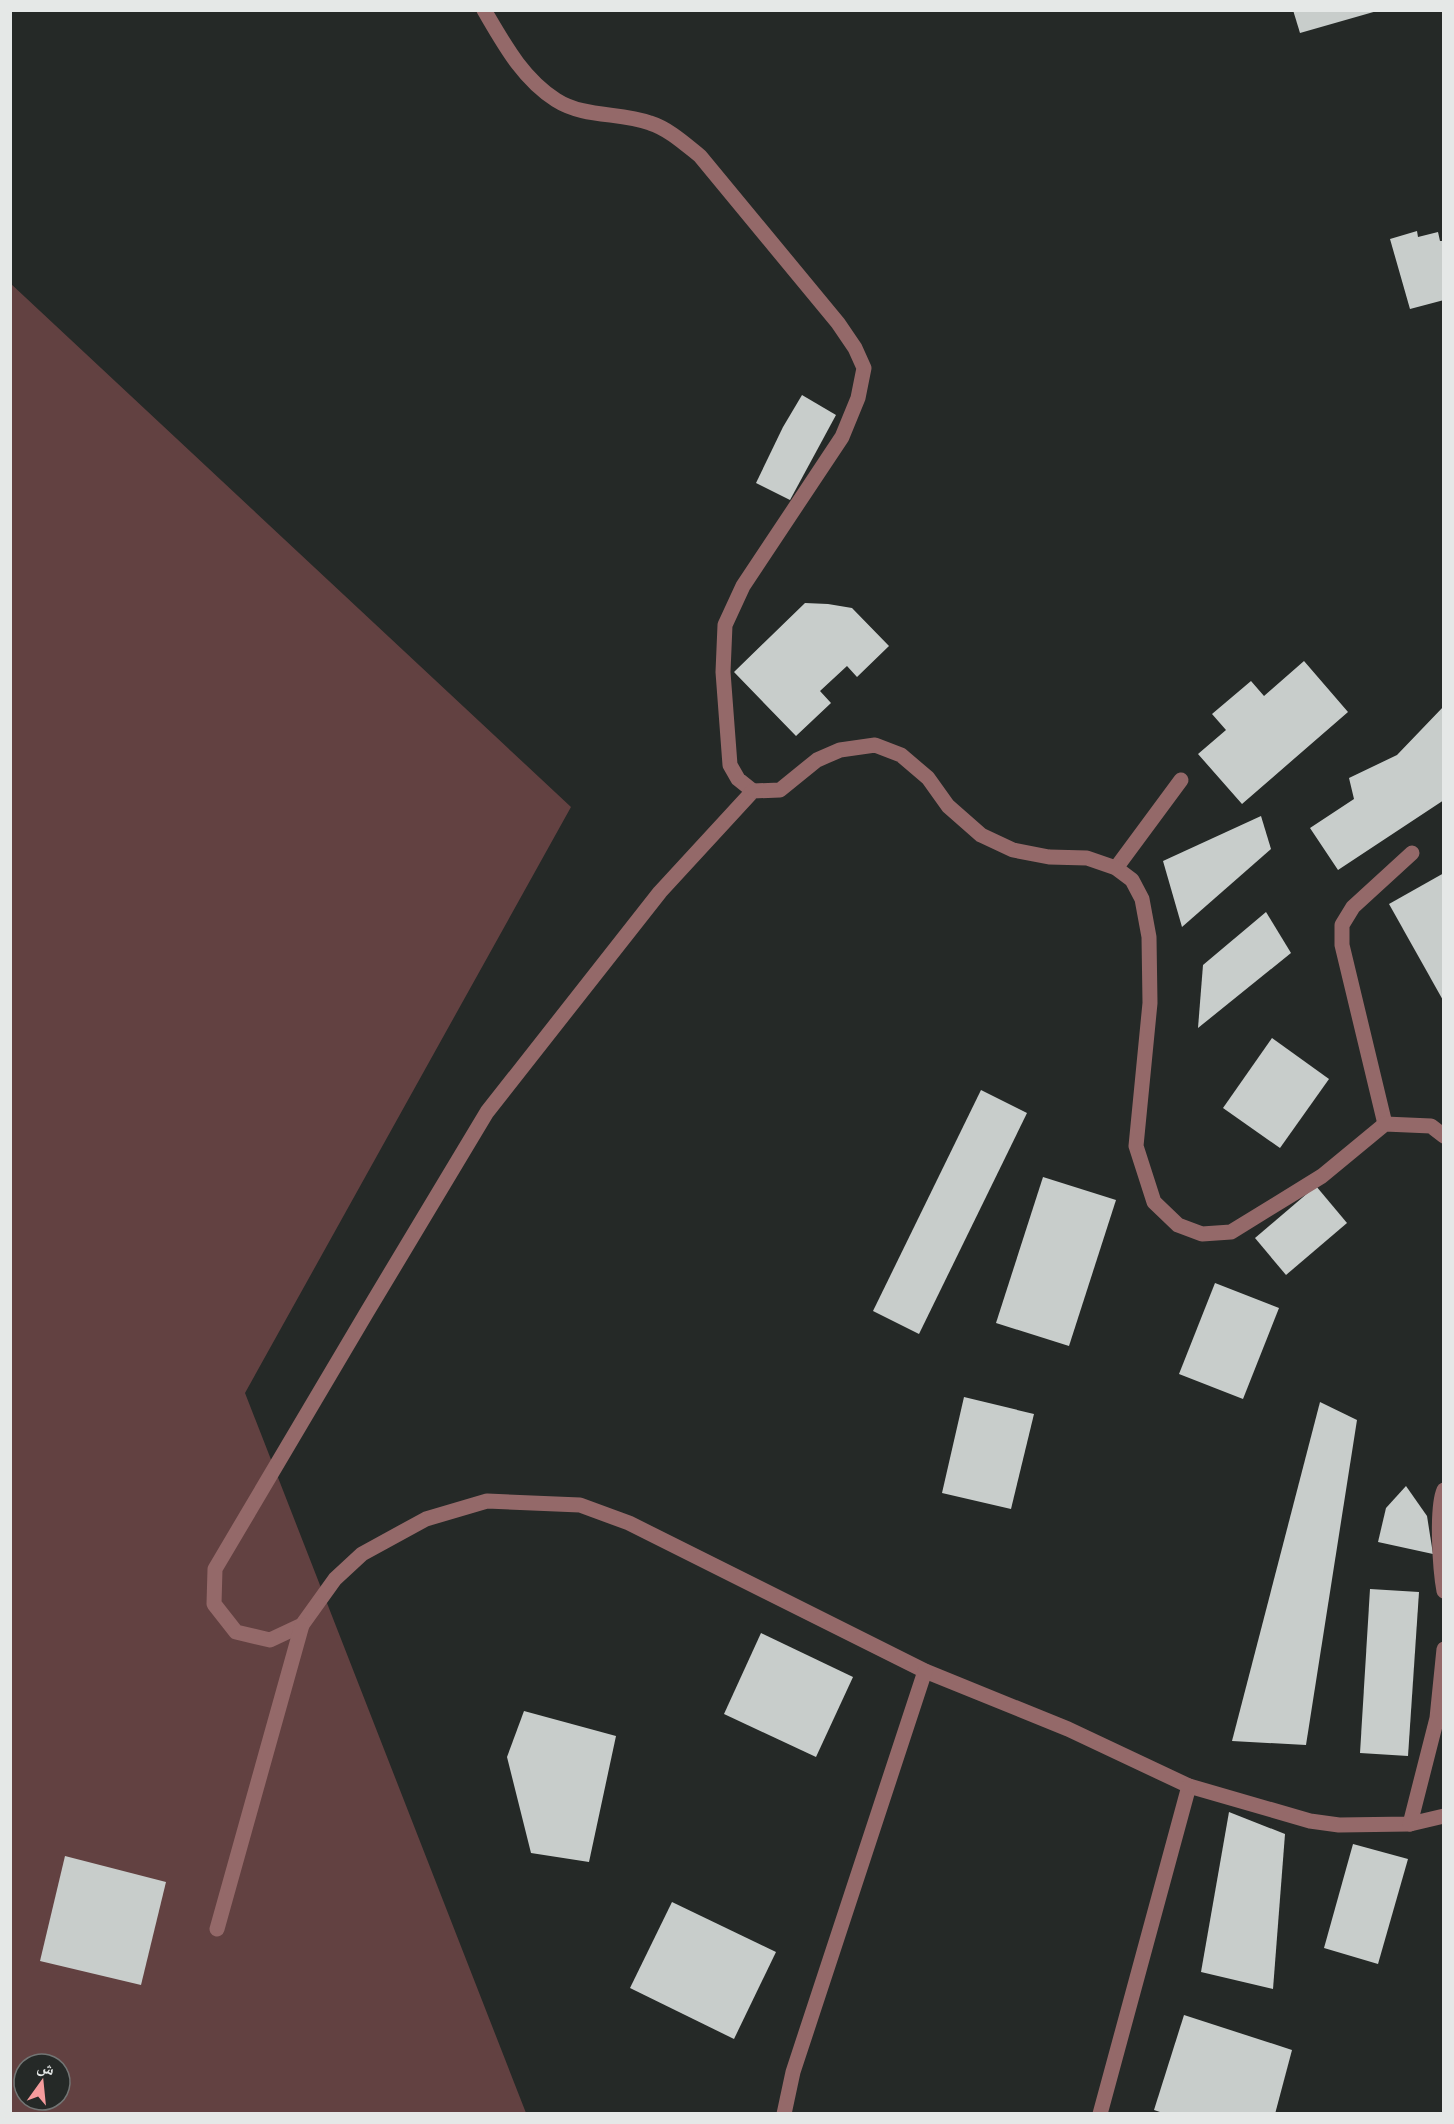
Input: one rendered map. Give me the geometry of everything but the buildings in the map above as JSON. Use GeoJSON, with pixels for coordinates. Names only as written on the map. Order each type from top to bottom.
{"type":"FeatureCollection","features":[{"type":"Feature","properties":{"kind":"street"},"geometry":{"type":"LineString","coordinates":[[484,10],[517,63],[534,84],[558,102],[587,111],[651,123],[675,136],[700,156],[837,323],[855,348],[864,368],[858,398],[842,437],[743,586],[725,625],[723,672],[730,765],[738,778],[753,791],[780,790],[817,760],[840,750],[875,745],[901,755],[928,778],[948,806],[981,835],[1013,850],[1049,857],[1087,858],[1116,868],[1132,880],[1142,899],[1149,937],[1149,1003],[1136,1146],[1154,1202],[1178,1225],[1202,1234],[1231,1232],[1322,1176],[1385,1124],[1431,1126],[1443,1136]]}},
{"type":"Feature","properties":{"kind":"street"},"geometry":{"type":"LineString","coordinates":[[1116,868],[1181,780]]}},
{"type":"Feature","properties":{"kind":"street"},"geometry":{"type":"LineString","coordinates":[[302,1625],[270,1640],[236,1632],[214,1604],[215,1569],[487,1112],[660,892],[753,791]]}},
{"type":"Feature","properties":{"kind":"street"},"geometry":{"type":"LineString","coordinates":[[1385,1124],[1342,945],[1342,925],[1353,907],[1412,853]]}},
{"type":"Feature","properties":{"kind":"street"},"geometry":{"type":"LineString","coordinates":[[1443,1490],[1440,1513],[1443,1591]]}},
{"type":"Feature","properties":{"kind":"street"},"geometry":{"type":"LineString","coordinates":[[217,1929],[302,1625],[334,1579],[362,1554],[426,1519],[487,1501],[580,1505],[628,1523],[925,1671],[1068,1729],[1189,1786],[1310,1821],[1339,1825],[1410,1824],[1443,1816]]}},
{"type":"Feature","properties":{"kind":"street"},"geometry":{"type":"LineString","coordinates":[[1410,1824],[1437,1718],[1443,1649]]}},
{"type":"Feature","properties":{"kind":"street"},"geometry":{"type":"LineString","coordinates":[[784,2114],[793,2072],[925,1671]]}},
{"type":"Feature","properties":{"kind":"street"},"geometry":{"type":"LineString","coordinates":[[1100,2114],[1189,1786]]}},
{"type":"Feature","properties":{"kind":"shaded area"},"geometry":{"type":"Polygon","coordinates":[[[10,283],[571,807],[245,1393],[526,2113],[11,2113],[10,283]]]}}]}
